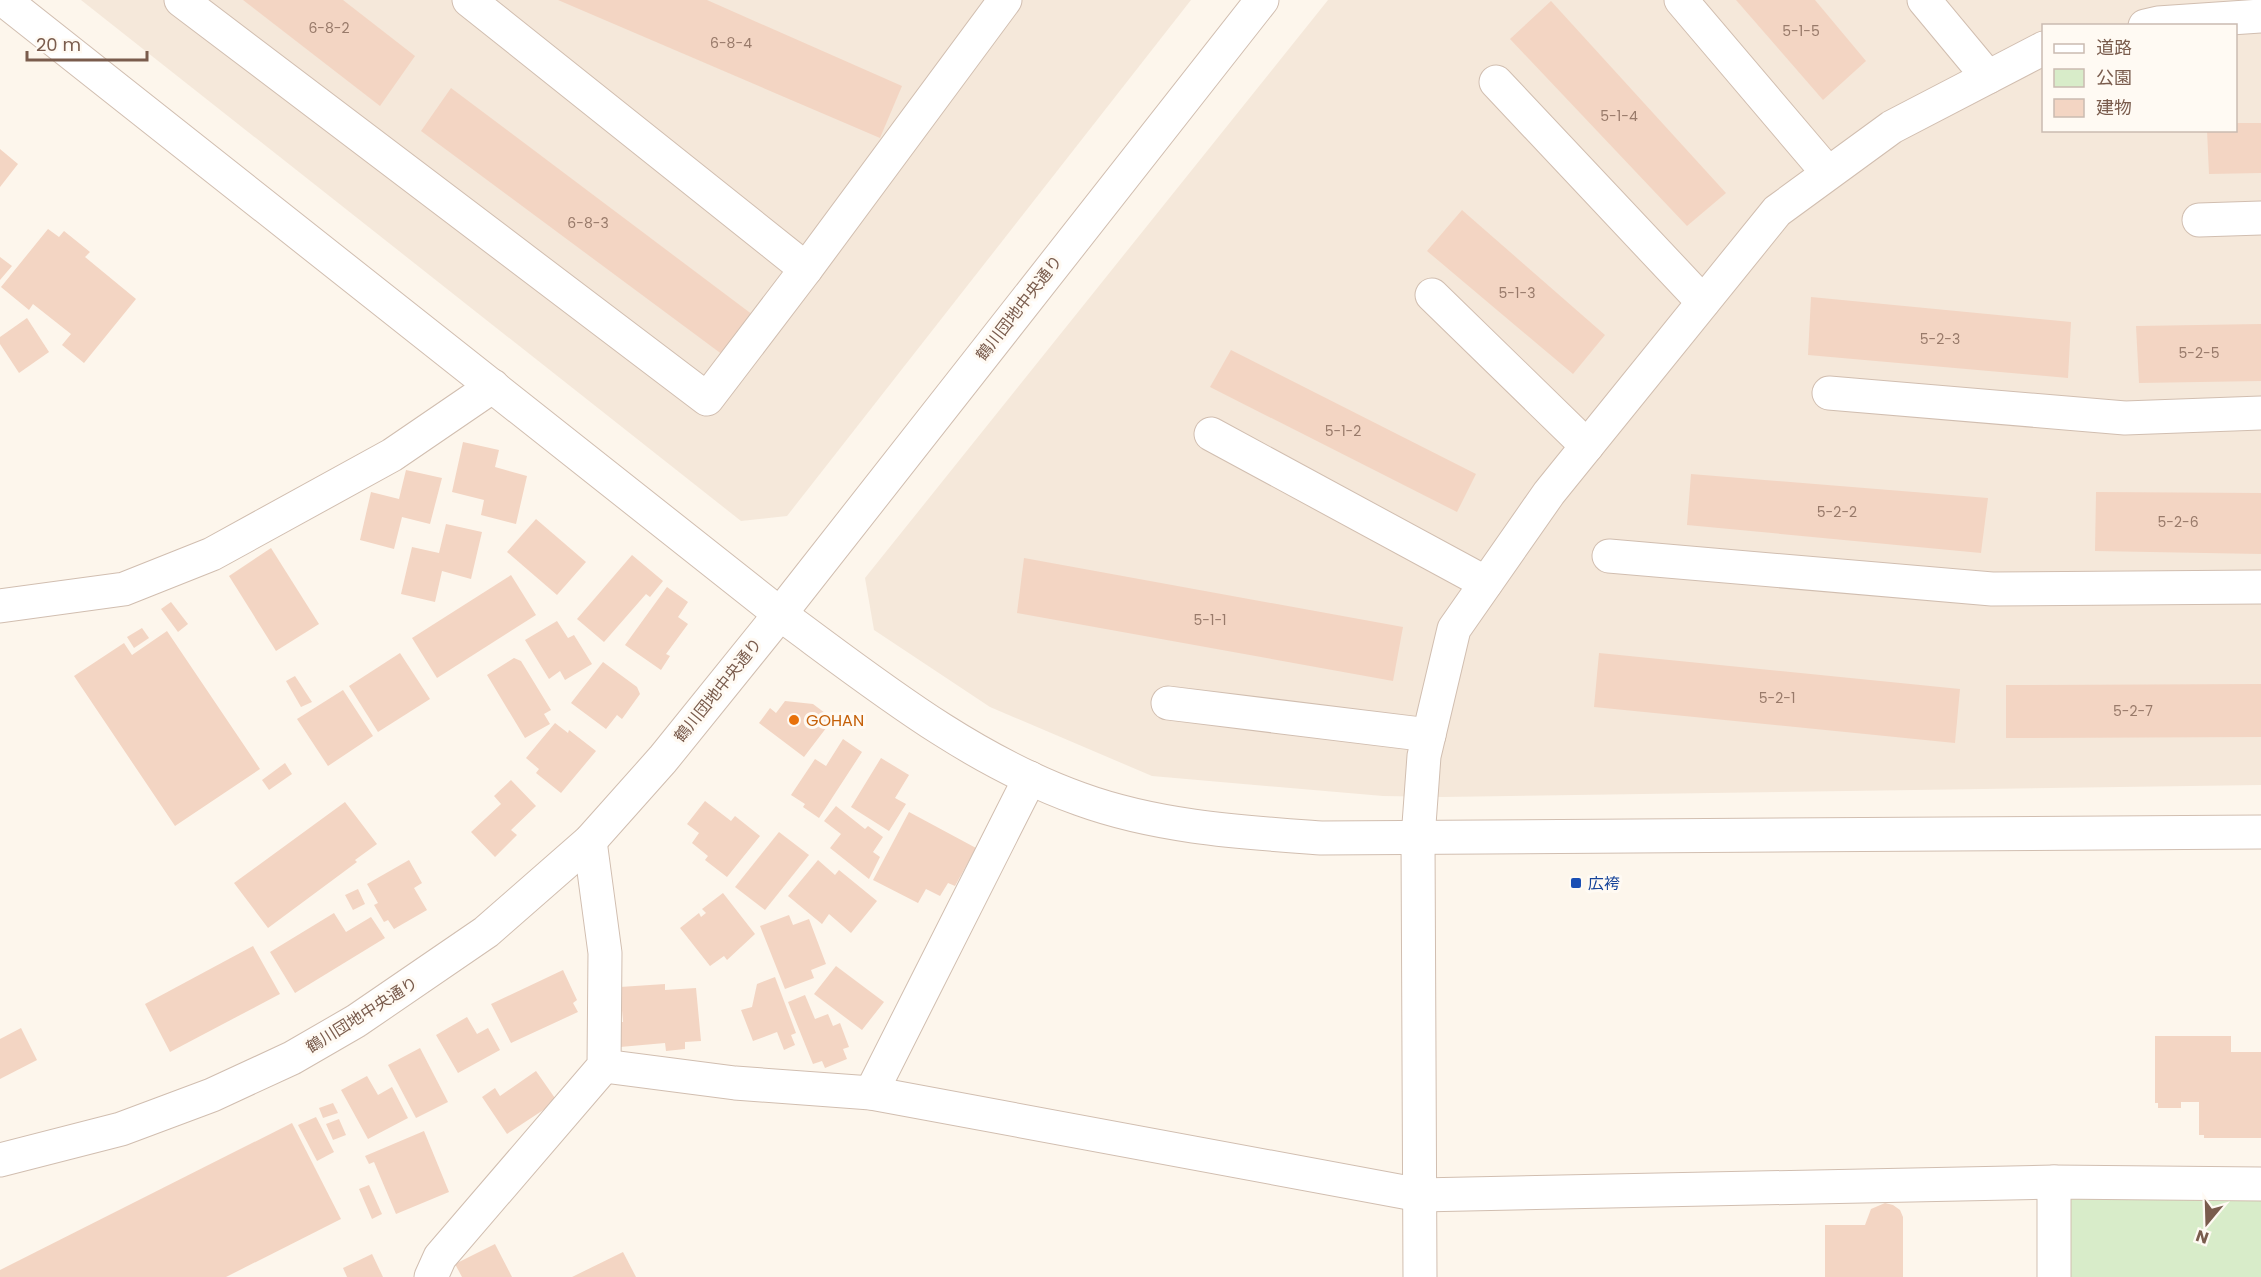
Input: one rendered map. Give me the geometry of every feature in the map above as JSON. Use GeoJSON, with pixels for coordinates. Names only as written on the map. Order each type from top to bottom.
{"type":"FeatureCollection","features":[{"type":"Feature","properties":{"kind":"street"},"geometry":{"type":"LineString","coordinates":[[4,0],[780,614],[950,735],[1030,778],[1081,799],[1156,820],[1224,831],[1321,838],[2261,832]]}},
{"type":"Feature","properties":{"kind":"street"},"geometry":{"type":"LineString","coordinates":[[181,0],[707,399],[1005,0]]}},
{"type":"Feature","properties":{"kind":"street"},"geometry":{"type":"LineString","coordinates":[[469,0],[806,268]]}},
{"type":"Feature","properties":{"kind":"street","name":"鶴川団地中央通り"},"geometry":{"type":"LineString","coordinates":[[0,1160],[121,1129],[212,1095],[292,1058],[356,1022],[486,932],[590,841],[663,759],[780,614],[1262,0]]}},
{"type":"Feature","properties":{"kind":"street"},"geometry":{"type":"LineString","coordinates":[[1681,0],[1828,173]]}},
{"type":"Feature","properties":{"kind":"street"},"geometry":{"type":"LineString","coordinates":[[1924,0],[1988,77]]}},
{"type":"Feature","properties":{"kind":"street"},"geometry":{"type":"LineString","coordinates":[[2149,24],[2174,10],[2261,16]]}},
{"type":"Feature","properties":{"kind":"street"},"geometry":{"type":"LineString","coordinates":[[1420,1277],[1419,838],[1424,756],[1454,630],[1549,493],[1777,211],[1892,127],[2042,49]]}},
{"type":"Feature","properties":{"kind":"street"},"geometry":{"type":"LineString","coordinates":[[1496,82],[1703,302]]}},
{"type":"Feature","properties":{"kind":"street"},"geometry":{"type":"LineString","coordinates":[[2199,220],[2261,218]]}},
{"type":"Feature","properties":{"kind":"street"},"geometry":{"type":"LineString","coordinates":[[1432,296],[1587,446]]}},
{"type":"Feature","properties":{"kind":"street"},"geometry":{"type":"LineString","coordinates":[[0,606],[124,589],[212,554],[392,454],[493,386]]}},
{"type":"Feature","properties":{"kind":"street"},"geometry":{"type":"LineString","coordinates":[[1829,393],[2125,418],[2261,413]]}},
{"type":"Feature","properties":{"kind":"street"},"geometry":{"type":"LineString","coordinates":[[1211,434],[1486,583]]}},
{"type":"Feature","properties":{"kind":"street"},"geometry":{"type":"LineString","coordinates":[[1609,556],[1992,589],[2261,587]]}},
{"type":"Feature","properties":{"kind":"street"},"geometry":{"type":"LineString","coordinates":[[1168,703],[1429,735]]}},
{"type":"Feature","properties":{"kind":"street"},"geometry":{"type":"LineString","coordinates":[[871,1093],[1030,778]]}},
{"type":"Feature","properties":{"kind":"street"},"geometry":{"type":"LineString","coordinates":[[431,1277],[440,1257],[604,1066],[605,953],[590,841]]}},
{"type":"Feature","properties":{"kind":"street"},"geometry":{"type":"LineString","coordinates":[[604,1066],[735,1083],[871,1093],[1420,1196],[2054,1182],[2261,1184]]}},
{"type":"Feature","properties":{"kind":"street"},"geometry":{"type":"LineString","coordinates":[[2054,1182],[2054,1277]]}},
{"type":"Feature","properties":{"kind":"shaded area"},"geometry":{"type":"Polygon","coordinates":[[[81,0],[1191,0],[787,516],[741,521],[81,0]]]}},
{"type":"Feature","properties":{"kind":"shaded area"},"geometry":{"type":"Polygon","coordinates":[[[1328,0],[2261,0],[2261,785],[1443,797],[1383,796],[1152,776],[990,707],[874,630],[865,578],[1328,0]]]}},
{"type":"Feature","properties":{"kind":"green space"},"geometry":{"type":"Polygon","coordinates":[[[2067,1194],[2261,1195],[2261,1277],[2065,1277],[2067,1194]]]}},
{"type":"Feature","properties":{"kind":"building"},"geometry":{"type":"Polygon","coordinates":[[[243,0],[343,0],[415,56],[380,106],[243,0]]]}},
{"type":"Feature","properties":{"kind":"building"},"geometry":{"type":"Polygon","coordinates":[[[558,0],[707,0],[902,86],[880,138],[558,0]]]}},
{"type":"Feature","properties":{"kind":"building"},"geometry":{"type":"Polygon","coordinates":[[[1736,0],[1815,0],[1866,61],[1823,100],[1736,0]]]}},
{"type":"Feature","properties":{"kind":"building"},"geometry":{"type":"Polygon","coordinates":[[[1551,1],[1726,193],[1687,226],[1510,39],[1551,1]]]}},
{"type":"Feature","properties":{"kind":"building"},"geometry":{"type":"Polygon","coordinates":[[[451,88],[753,315],[723,355],[421,131],[451,88]]]}},
{"type":"Feature","properties":{"kind":"building"},"geometry":{"type":"Polygon","coordinates":[[[2237,123],[2261,123],[2261,173],[2209,174],[2207,132],[2237,132],[2237,123]]]}},
{"type":"Feature","properties":{"kind":"building"},"geometry":{"type":"Polygon","coordinates":[[[0,149],[18,164],[0,187],[0,149]]]}},
{"type":"Feature","properties":{"kind":"building"},"geometry":{"type":"Polygon","coordinates":[[[1462,210],[1605,335],[1573,374],[1427,251],[1462,210]]]}},
{"type":"Feature","properties":{"kind":"building"},"geometry":{"type":"Polygon","coordinates":[[[48,229],[59,237],[64,231],[90,252],[85,257],[136,299],[84,363],[62,345],[71,334],[33,304],[29,310],[1,287],[48,229]]]}},
{"type":"Feature","properties":{"kind":"building"},"geometry":{"type":"Polygon","coordinates":[[[0,257],[12,266],[0,280],[0,257]]]}},
{"type":"Feature","properties":{"kind":"building"},"geometry":{"type":"Polygon","coordinates":[[[1811,297],[2071,322],[2068,378],[1808,355],[1811,297]]]}},
{"type":"Feature","properties":{"kind":"building"},"geometry":{"type":"Polygon","coordinates":[[[27,318],[49,352],[19,373],[0,344],[0,337],[27,318]]]}},
{"type":"Feature","properties":{"kind":"building"},"geometry":{"type":"Polygon","coordinates":[[[2261,324],[2261,381],[2139,383],[2136,326],[2261,324]]]}},
{"type":"Feature","properties":{"kind":"building"},"geometry":{"type":"Polygon","coordinates":[[[1231,350],[1476,474],[1457,512],[1210,387],[1231,350]]]}},
{"type":"Feature","properties":{"kind":"building"},"geometry":{"type":"Polygon","coordinates":[[[463,442],[499,450],[495,467],[527,476],[516,524],[481,515],[484,500],[452,492],[463,442]]]}},
{"type":"Feature","properties":{"kind":"building"},"geometry":{"type":"Polygon","coordinates":[[[406,470],[442,478],[430,524],[402,517],[394,549],[360,540],[371,492],[399,499],[406,470]]]}},
{"type":"Feature","properties":{"kind":"building"},"geometry":{"type":"Polygon","coordinates":[[[1691,474],[1988,498],[1981,553],[1687,525],[1691,474]]]}},
{"type":"Feature","properties":{"kind":"building"},"geometry":{"type":"Polygon","coordinates":[[[2096,492],[2261,493],[2261,554],[2095,551],[2096,492]]]}},
{"type":"Feature","properties":{"kind":"building"},"geometry":{"type":"Polygon","coordinates":[[[536,519],[586,562],[557,595],[507,552],[536,519]]]}},
{"type":"Feature","properties":{"kind":"building"},"geometry":{"type":"Polygon","coordinates":[[[446,524],[482,532],[471,579],[442,571],[435,602],[401,594],[412,547],[439,553],[446,524]]]}},
{"type":"Feature","properties":{"kind":"building"},"geometry":{"type":"Polygon","coordinates":[[[271,548],[319,624],[276,651],[229,576],[271,548]]]}},
{"type":"Feature","properties":{"kind":"building"},"geometry":{"type":"Polygon","coordinates":[[[632,555],[663,581],[650,597],[646,594],[604,642],[577,619],[632,555]]]}},
{"type":"Feature","properties":{"kind":"building"},"geometry":{"type":"Polygon","coordinates":[[[1024,558],[1403,627],[1393,681],[1017,613],[1024,558]]]}},
{"type":"Feature","properties":{"kind":"building"},"geometry":{"type":"Polygon","coordinates":[[[511,575],[536,615],[437,678],[412,638],[511,575]]]}},
{"type":"Feature","properties":{"kind":"building"},"geometry":{"type":"Polygon","coordinates":[[[667,587],[688,602],[678,617],[688,624],[666,654],[670,656],[661,670],[625,645],[667,587]]]}},
{"type":"Feature","properties":{"kind":"building"},"geometry":{"type":"Polygon","coordinates":[[[171,602],[188,624],[178,632],[161,609],[171,602]]]}},
{"type":"Feature","properties":{"kind":"building"},"geometry":{"type":"Polygon","coordinates":[[[557,621],[568,638],[574,635],[592,664],[565,680],[560,671],[549,679],[525,640],[557,621]]]}},
{"type":"Feature","properties":{"kind":"building"},"geometry":{"type":"Polygon","coordinates":[[[142,628],[149,638],[134,648],[127,637],[142,628]]]}},
{"type":"Feature","properties":{"kind":"building"},"geometry":{"type":"Polygon","coordinates":[[[167,631],[260,769],[175,826],[74,676],[124,643],[132,655],[167,631]]]}},
{"type":"Feature","properties":{"kind":"building"},"geometry":{"type":"Polygon","coordinates":[[[400,653],[430,699],[378,732],[349,686],[400,653]]]}},
{"type":"Feature","properties":{"kind":"building"},"geometry":{"type":"Polygon","coordinates":[[[1599,653],[1960,689],[1955,743],[1594,707],[1599,653]]]}},
{"type":"Feature","properties":{"kind":"building"},"geometry":{"type":"Polygon","coordinates":[[[514,658],[521,661],[551,710],[544,714],[550,724],[525,738],[487,675],[514,658]]]}},
{"type":"Feature","properties":{"kind":"building"},"geometry":{"type":"Polygon","coordinates":[[[603,662],[637,687],[640,694],[622,719],[617,715],[606,729],[571,703],[603,662]]]}},
{"type":"Feature","properties":{"kind":"building"},"geometry":{"type":"Polygon","coordinates":[[[295,676],[312,702],[301,707],[286,681],[295,676]]]}},
{"type":"Feature","properties":{"kind":"building"},"geometry":{"type":"Polygon","coordinates":[[[2261,684],[2261,737],[2006,738],[2006,685],[2261,684]]]}},
{"type":"Feature","properties":{"kind":"building"},"geometry":{"type":"Polygon","coordinates":[[[343,690],[373,736],[328,766],[297,719],[343,690]]]}},
{"type":"Feature","properties":{"kind":"building"},"geometry":{"type":"Polygon","coordinates":[[[785,701],[813,704],[833,719],[804,757],[759,723],[770,708],[776,713],[785,701]]]}},
{"type":"Feature","properties":{"kind":"building"},"geometry":{"type":"Polygon","coordinates":[[[555,723],[568,733],[569,730],[596,751],[561,793],[536,773],[539,769],[526,758],[555,723]]]}},
{"type":"Feature","properties":{"kind":"building"},"geometry":{"type":"Polygon","coordinates":[[[843,739],[862,752],[819,818],[803,807],[805,804],[791,795],[815,759],[826,766],[843,739]]]}},
{"type":"Feature","properties":{"kind":"building"},"geometry":{"type":"Polygon","coordinates":[[[881,758],[909,775],[895,798],[906,804],[889,831],[851,807],[881,758]]]}},
{"type":"Feature","properties":{"kind":"building"},"geometry":{"type":"Polygon","coordinates":[[[285,763],[292,774],[269,790],[262,780],[285,763]]]}},
{"type":"Feature","properties":{"kind":"building"},"geometry":{"type":"Polygon","coordinates":[[[511,780],[536,806],[511,830],[517,835],[495,857],[471,832],[501,804],[494,796],[511,780]]]}},
{"type":"Feature","properties":{"kind":"building"},"geometry":{"type":"Polygon","coordinates":[[[705,801],[731,821],[735,816],[760,836],[727,877],[705,860],[708,856],[692,843],[699,833],[687,824],[705,801]]]}},
{"type":"Feature","properties":{"kind":"building"},"geometry":{"type":"Polygon","coordinates":[[[345,802],[377,844],[355,860],[357,862],[268,928],[234,883],[345,802]]]}},
{"type":"Feature","properties":{"kind":"building"},"geometry":{"type":"Polygon","coordinates":[[[836,806],[865,829],[868,826],[883,837],[873,852],[880,857],[869,879],[830,848],[841,834],[824,821],[836,806]]]}},
{"type":"Feature","properties":{"kind":"building"},"geometry":{"type":"Polygon","coordinates":[[[909,812],[976,848],[955,886],[948,883],[940,896],[926,889],[918,903],[873,880],[909,812]]]}},
{"type":"Feature","properties":{"kind":"building"},"geometry":{"type":"Polygon","coordinates":[[[779,832],[809,855],[765,910],[735,887],[779,832]]]}},
{"type":"Feature","properties":{"kind":"building"},"geometry":{"type":"Polygon","coordinates":[[[409,860],[422,883],[414,888],[427,910],[394,929],[388,920],[384,922],[374,905],[378,903],[367,884],[409,860]]]}},
{"type":"Feature","properties":{"kind":"building"},"geometry":{"type":"Polygon","coordinates":[[[818,860],[835,875],[839,870],[877,901],[851,933],[829,914],[822,924],[788,896],[818,860]]]}},
{"type":"Feature","properties":{"kind":"building"},"geometry":{"type":"Polygon","coordinates":[[[358,889],[365,904],[353,910],[345,895],[358,889]]]}},
{"type":"Feature","properties":{"kind":"building"},"geometry":{"type":"Polygon","coordinates":[[[723,893],[755,934],[727,960],[724,956],[710,966],[680,928],[699,913],[701,917],[706,913],[702,909],[723,893]]]}},
{"type":"Feature","properties":{"kind":"building"},"geometry":{"type":"Polygon","coordinates":[[[334,913],[346,932],[371,917],[385,938],[295,993],[270,952],[334,913]]]}},
{"type":"Feature","properties":{"kind":"building"},"geometry":{"type":"Polygon","coordinates":[[[789,915],[793,925],[809,919],[826,964],[811,970],[814,978],[785,989],[760,926],[789,915]]]}},
{"type":"Feature","properties":{"kind":"building"},"geometry":{"type":"Polygon","coordinates":[[[253,946],[280,994],[170,1052],[145,1004],[253,946]]]}},
{"type":"Feature","properties":{"kind":"building"},"geometry":{"type":"Polygon","coordinates":[[[836,966],[884,1002],[862,1030],[814,994],[836,966]]]}},
{"type":"Feature","properties":{"kind":"building"},"geometry":{"type":"Polygon","coordinates":[[[563,970],[577,1000],[573,1003],[578,1012],[511,1043],[491,1004],[563,970]]]}},
{"type":"Feature","properties":{"kind":"building"},"geometry":{"type":"Polygon","coordinates":[[[775,977],[796,1033],[791,1035],[795,1045],[784,1050],[777,1032],[753,1041],[741,1010],[752,1007],[757,984],[775,977]]]}},
{"type":"Feature","properties":{"kind":"building"},"geometry":{"type":"Polygon","coordinates":[[[665,984],[665,990],[696,988],[701,1041],[685,1042],[685,1049],[666,1051],[665,1043],[620,1047],[618,1022],[623,1022],[620,987],[665,984]]]}},
{"type":"Feature","properties":{"kind":"building"},"geometry":{"type":"Polygon","coordinates":[[[805,995],[815,1019],[828,1014],[833,1026],[840,1023],[849,1047],[843,1049],[847,1059],[825,1068],[822,1061],[813,1064],[788,1002],[805,995]]]}},
{"type":"Feature","properties":{"kind":"building"},"geometry":{"type":"Polygon","coordinates":[[[467,1017],[477,1034],[488,1028],[500,1050],[458,1073],[436,1035],[467,1017]]]}},
{"type":"Feature","properties":{"kind":"building"},"geometry":{"type":"Polygon","coordinates":[[[21,1028],[37,1060],[0,1079],[0,1039],[21,1028]]]}},
{"type":"Feature","properties":{"kind":"building"},"geometry":{"type":"Polygon","coordinates":[[[2155,1036],[2231,1036],[2231,1052],[2261,1052],[2261,1138],[2204,1138],[2204,1135],[2199,1135],[2199,1102],[2181,1102],[2181,1108],[2158,1108],[2158,1103],[2155,1103],[2155,1036]]]}},
{"type":"Feature","properties":{"kind":"building"},"geometry":{"type":"Polygon","coordinates":[[[420,1048],[448,1102],[416,1118],[388,1065],[420,1048]]]}},
{"type":"Feature","properties":{"kind":"building"},"geometry":{"type":"Polygon","coordinates":[[[536,1071],[557,1101],[507,1134],[482,1097],[495,1088],[500,1096],[536,1071]]]}},
{"type":"Feature","properties":{"kind":"building"},"geometry":{"type":"Polygon","coordinates":[[[367,1076],[378,1095],[392,1087],[408,1118],[368,1139],[341,1090],[367,1076]]]}},
{"type":"Feature","properties":{"kind":"building"},"geometry":{"type":"Polygon","coordinates":[[[333,1103],[338,1113],[323,1118],[319,1108],[333,1103]]]}},
{"type":"Feature","properties":{"kind":"building"},"geometry":{"type":"Polygon","coordinates":[[[316,1117],[334,1152],[317,1161],[298,1125],[316,1117]]]}},
{"type":"Feature","properties":{"kind":"building"},"geometry":{"type":"Polygon","coordinates":[[[339,1119],[346,1135],[333,1140],[326,1124],[339,1119]]]}},
{"type":"Feature","properties":{"kind":"building"},"geometry":{"type":"Polygon","coordinates":[[[292,1123],[341,1219],[226,1277],[0,1277],[0,1270],[292,1123]]]}},
{"type":"Feature","properties":{"kind":"building"},"geometry":{"type":"Polygon","coordinates":[[[424,1131],[449,1192],[396,1214],[374,1162],[369,1164],[365,1156],[424,1131]]]}},
{"type":"Feature","properties":{"kind":"building"},"geometry":{"type":"Polygon","coordinates":[[[369,1185],[382,1214],[372,1219],[359,1189],[369,1185]]]}},
{"type":"Feature","properties":{"kind":"building"},"geometry":{"type":"Polygon","coordinates":[[[1885,1203],[1900,1210],[1903,1217],[1903,1277],[1825,1277],[1825,1225],[1865,1225],[1871,1209],[1885,1203]]]}},
{"type":"Feature","properties":{"kind":"building"},"geometry":{"type":"Polygon","coordinates":[[[495,1244],[512,1277],[462,1277],[455,1264],[495,1244]]]}},
{"type":"Feature","properties":{"kind":"building"},"geometry":{"type":"Polygon","coordinates":[[[623,1252],[636,1277],[572,1277],[623,1252]]]}},
{"type":"Feature","properties":{"kind":"building"},"geometry":{"type":"Polygon","coordinates":[[[372,1254],[383,1277],[347,1277],[343,1268],[372,1254]]]}},
{"type":"Feature","properties":{"kind":"place","name":"GOHAN"},"geometry":{"type":"Point","coordinates":[794,720]}},
{"type":"Feature","properties":{"kind":"place","name":"広袴"},"geometry":{"type":"Point","coordinates":[1576,883]}}]}
